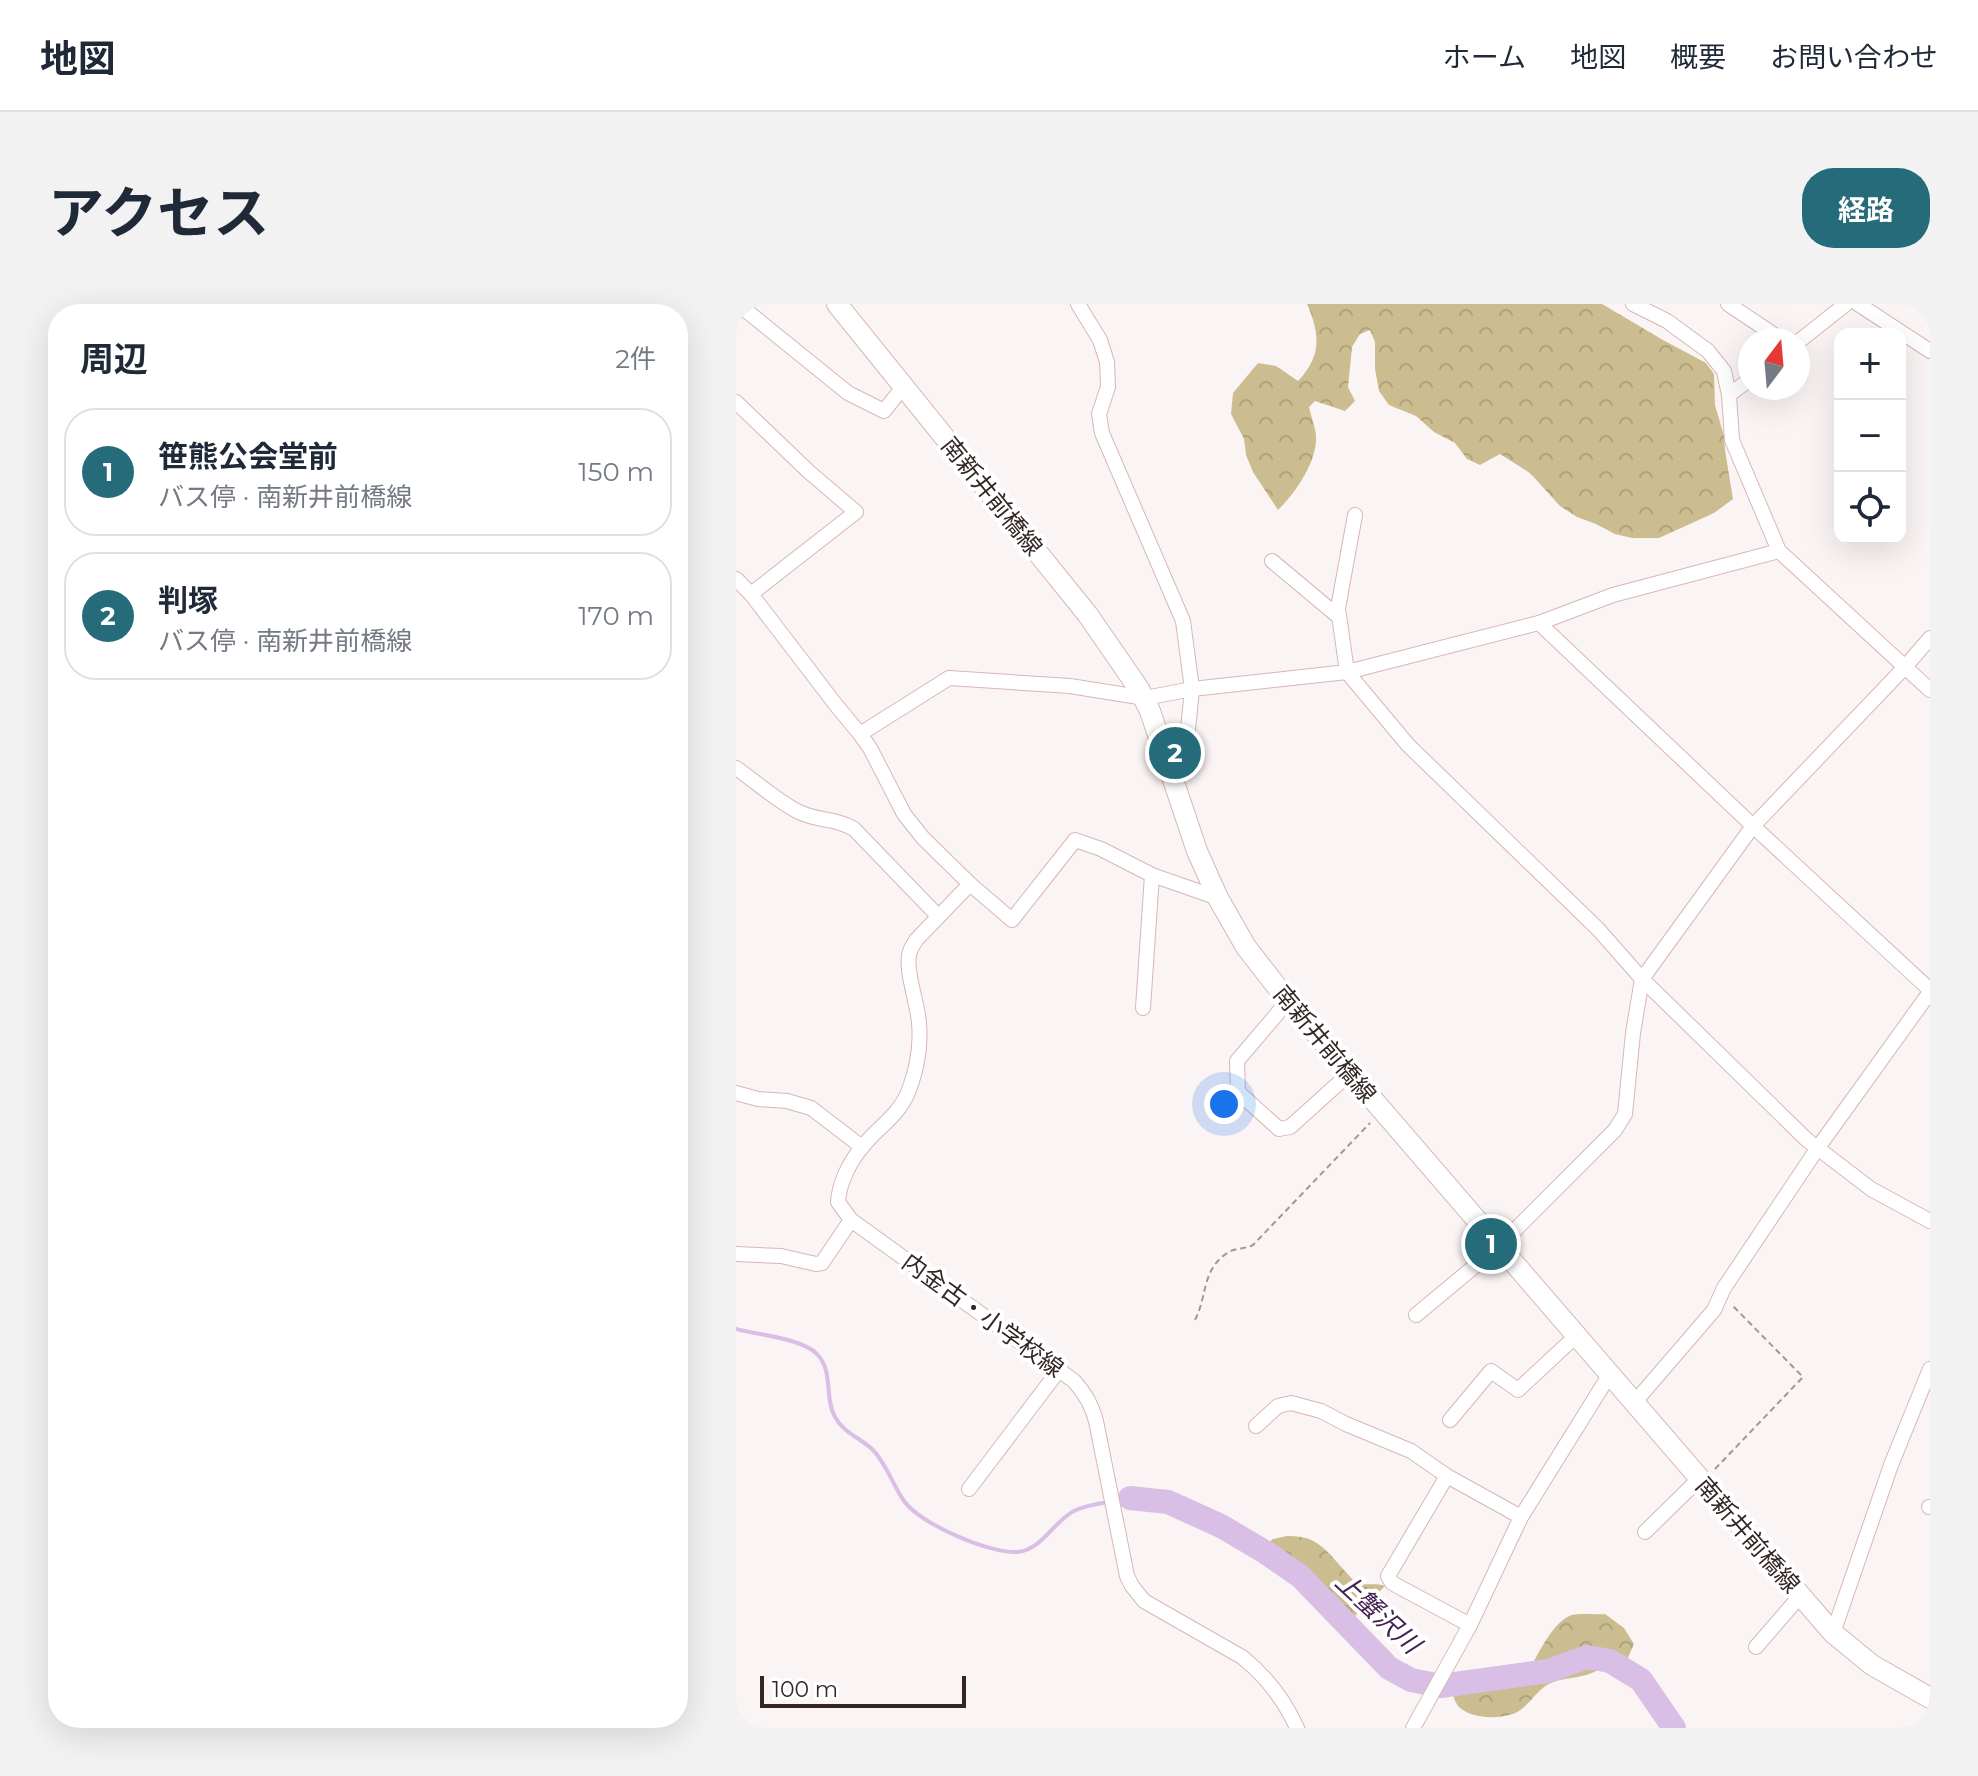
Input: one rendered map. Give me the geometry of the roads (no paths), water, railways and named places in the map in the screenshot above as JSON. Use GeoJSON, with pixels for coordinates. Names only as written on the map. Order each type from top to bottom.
{"type":"FeatureCollection","features":[{"type":"Feature","properties":{"kind":"main road","name":"南新井前橋線"},"geometry":{"type":"LineString","coordinates":[[837,304],[1088,615],[1145,698],[1197,851],[1218,898],[1246,947],[1288,1001],[1833,1633],[1872,1665],[1930,1698]]}},
{"type":"Feature","properties":{"kind":"street"},"geometry":{"type":"LineString","coordinates":[[738,304],[848,393],[884,411],[903,387]]}},
{"type":"Feature","properties":{"kind":"street"},"geometry":{"type":"LineString","coordinates":[[1078,304],[1100,340],[1107,362],[1108,387],[1099,414],[1102,433],[1183,621],[1192,689],[1185,760],[1175,784]]}},
{"type":"Feature","properties":{"kind":"street"},"geometry":{"type":"LineString","coordinates":[[1633,304],[1667,321],[1708,351],[1724,371],[1732,440],[1779,551],[1930,690]]}},
{"type":"Feature","properties":{"kind":"street"},"geometry":{"type":"LineString","coordinates":[[1728,304],[1764,328]]}},
{"type":"Feature","properties":{"kind":"street"},"geometry":{"type":"LineString","coordinates":[[1810,332],[1846,304]]}},
{"type":"Feature","properties":{"kind":"street"},"geometry":{"type":"LineString","coordinates":[[1858,304],[1930,351]]}},
{"type":"Feature","properties":{"kind":"street"},"geometry":{"type":"LineString","coordinates":[[1729,395],[1738,388]]}},
{"type":"Feature","properties":{"kind":"street"},"geometry":{"type":"LineString","coordinates":[[736,402],[856,512],[751,594]]}},
{"type":"Feature","properties":{"kind":"street"},"geometry":{"type":"LineString","coordinates":[[1355,515],[1338,608],[1347,672],[1408,745],[1598,929],[1642,979],[1817,1149],[1871,1189],[1930,1221]]}},
{"type":"Feature","properties":{"kind":"street"},"geometry":{"type":"LineString","coordinates":[[860,734],[949,678],[1070,686],[1145,698],[1192,689],[1347,672],[1539,623],[1613,595],[1779,551]]}},
{"type":"Feature","properties":{"kind":"street"},"geometry":{"type":"LineString","coordinates":[[1272,561],[1339,617]]}},
{"type":"Feature","properties":{"kind":"street"},"geometry":{"type":"LineString","coordinates":[[736,579],[860,734],[904,814],[923,838],[1012,920],[1075,840],[1101,849],[1152,875],[1218,898]]}},
{"type":"Feature","properties":{"kind":"street"},"geometry":{"type":"LineString","coordinates":[[1539,623],[1930,991],[1817,1149],[1714,1310],[1634,1403]]}},
{"type":"Feature","properties":{"kind":"street"},"geometry":{"type":"LineString","coordinates":[[1416,1315],[1499,1246],[1615,1130],[1625,1114],[1642,979],[1753,826],[1930,638]]}},
{"type":"Feature","properties":{"kind":"street"},"geometry":{"type":"LineString","coordinates":[[736,768],[796,810],[812,817],[844,823],[854,829],[938,916]]}},
{"type":"Feature","properties":{"kind":"street"},"geometry":{"type":"LineString","coordinates":[[1143,1008],[1152,875]]}},
{"type":"Feature","properties":{"kind":"street"},"geometry":{"type":"LineString","coordinates":[[736,1254],[781,1256],[822,1263],[851,1220],[838,1202],[839,1190],[862,1147],[899,1110],[909,1091],[919,1046],[919,1021],[909,970],[910,951],[916,940],[970,884]]}},
{"type":"Feature","properties":{"kind":"street"},"geometry":{"type":"LineString","coordinates":[[1288,1001],[1237,1061],[1238,1092],[1279,1129],[1290,1127],[1350,1073]]}},
{"type":"Feature","properties":{"kind":"street"},"geometry":{"type":"LineString","coordinates":[[736,1093],[811,1108],[862,1147]]}},
{"type":"Feature","properties":{"kind":"street","name":"内金古・小学校線"},"geometry":{"type":"LineString","coordinates":[[851,1220],[1074,1381],[1082,1390],[1093,1408],[1127,1576],[1132,1586],[1144,1601],[1242,1657],[1255,1668],[1281,1697],[1297,1728]]}},
{"type":"Feature","properties":{"kind":"street"},"geometry":{"type":"LineString","coordinates":[[1450,1420],[1491,1371],[1518,1390],[1576,1336]]}},
{"type":"Feature","properties":{"kind":"street"},"geometry":{"type":"LineString","coordinates":[[1833,1633],[1891,1465],[1930,1369]]}},
{"type":"Feature","properties":{"kind":"street"},"geometry":{"type":"LineString","coordinates":[[969,1489],[1059,1370]]}},
{"type":"Feature","properties":{"kind":"street"},"geometry":{"type":"LineString","coordinates":[[1413,1728],[1470,1625],[1521,1517],[1610,1374]]}},
{"type":"Feature","properties":{"kind":"street"},"geometry":{"type":"LineString","coordinates":[[1256,1426],[1278,1406],[1291,1403],[1321,1411],[1411,1451],[1447,1476],[1521,1517]]}},
{"type":"Feature","properties":{"kind":"street"},"geometry":{"type":"LineString","coordinates":[[1447,1476],[1388,1576],[1392,1583],[1470,1625]]}},
{"type":"Feature","properties":{"kind":"street"},"geometry":{"type":"LineString","coordinates":[[1645,1532],[1700,1481]]}},
{"type":"Feature","properties":{"kind":"street"},"geometry":{"type":"LineString","coordinates":[[1756,1647],[1800,1596]]}},
{"type":"Feature","properties":{"kind":"waterway"},"geometry":{"type":"LineString","coordinates":[[736,1329],[801,1344],[817,1354],[825,1369],[832,1410],[838,1422],[872,1449],[912,1510],[956,1536],[991,1548],[1018,1552],[1035,1546],[1076,1510],[1130,1498]]}},
{"type":"Feature","properties":{"kind":"waterway","name":"上蟹沢川"},"geometry":{"type":"LineString","coordinates":[[1130,1498],[1168,1502],[1221,1526],[1265,1552],[1300,1576],[1389,1668],[1411,1680],[1441,1686],[1548,1671],[1587,1657],[1610,1661],[1641,1680],[1674,1728]]}},
{"type":"Feature","properties":{"kind":"place","name":"判塚"},"geometry":{"type":"Point","coordinates":[1175,753]}},
{"type":"Feature","properties":{"kind":"place","name":"笹熊公会堂前"},"geometry":{"type":"Point","coordinates":[1491,1244]}}]}
